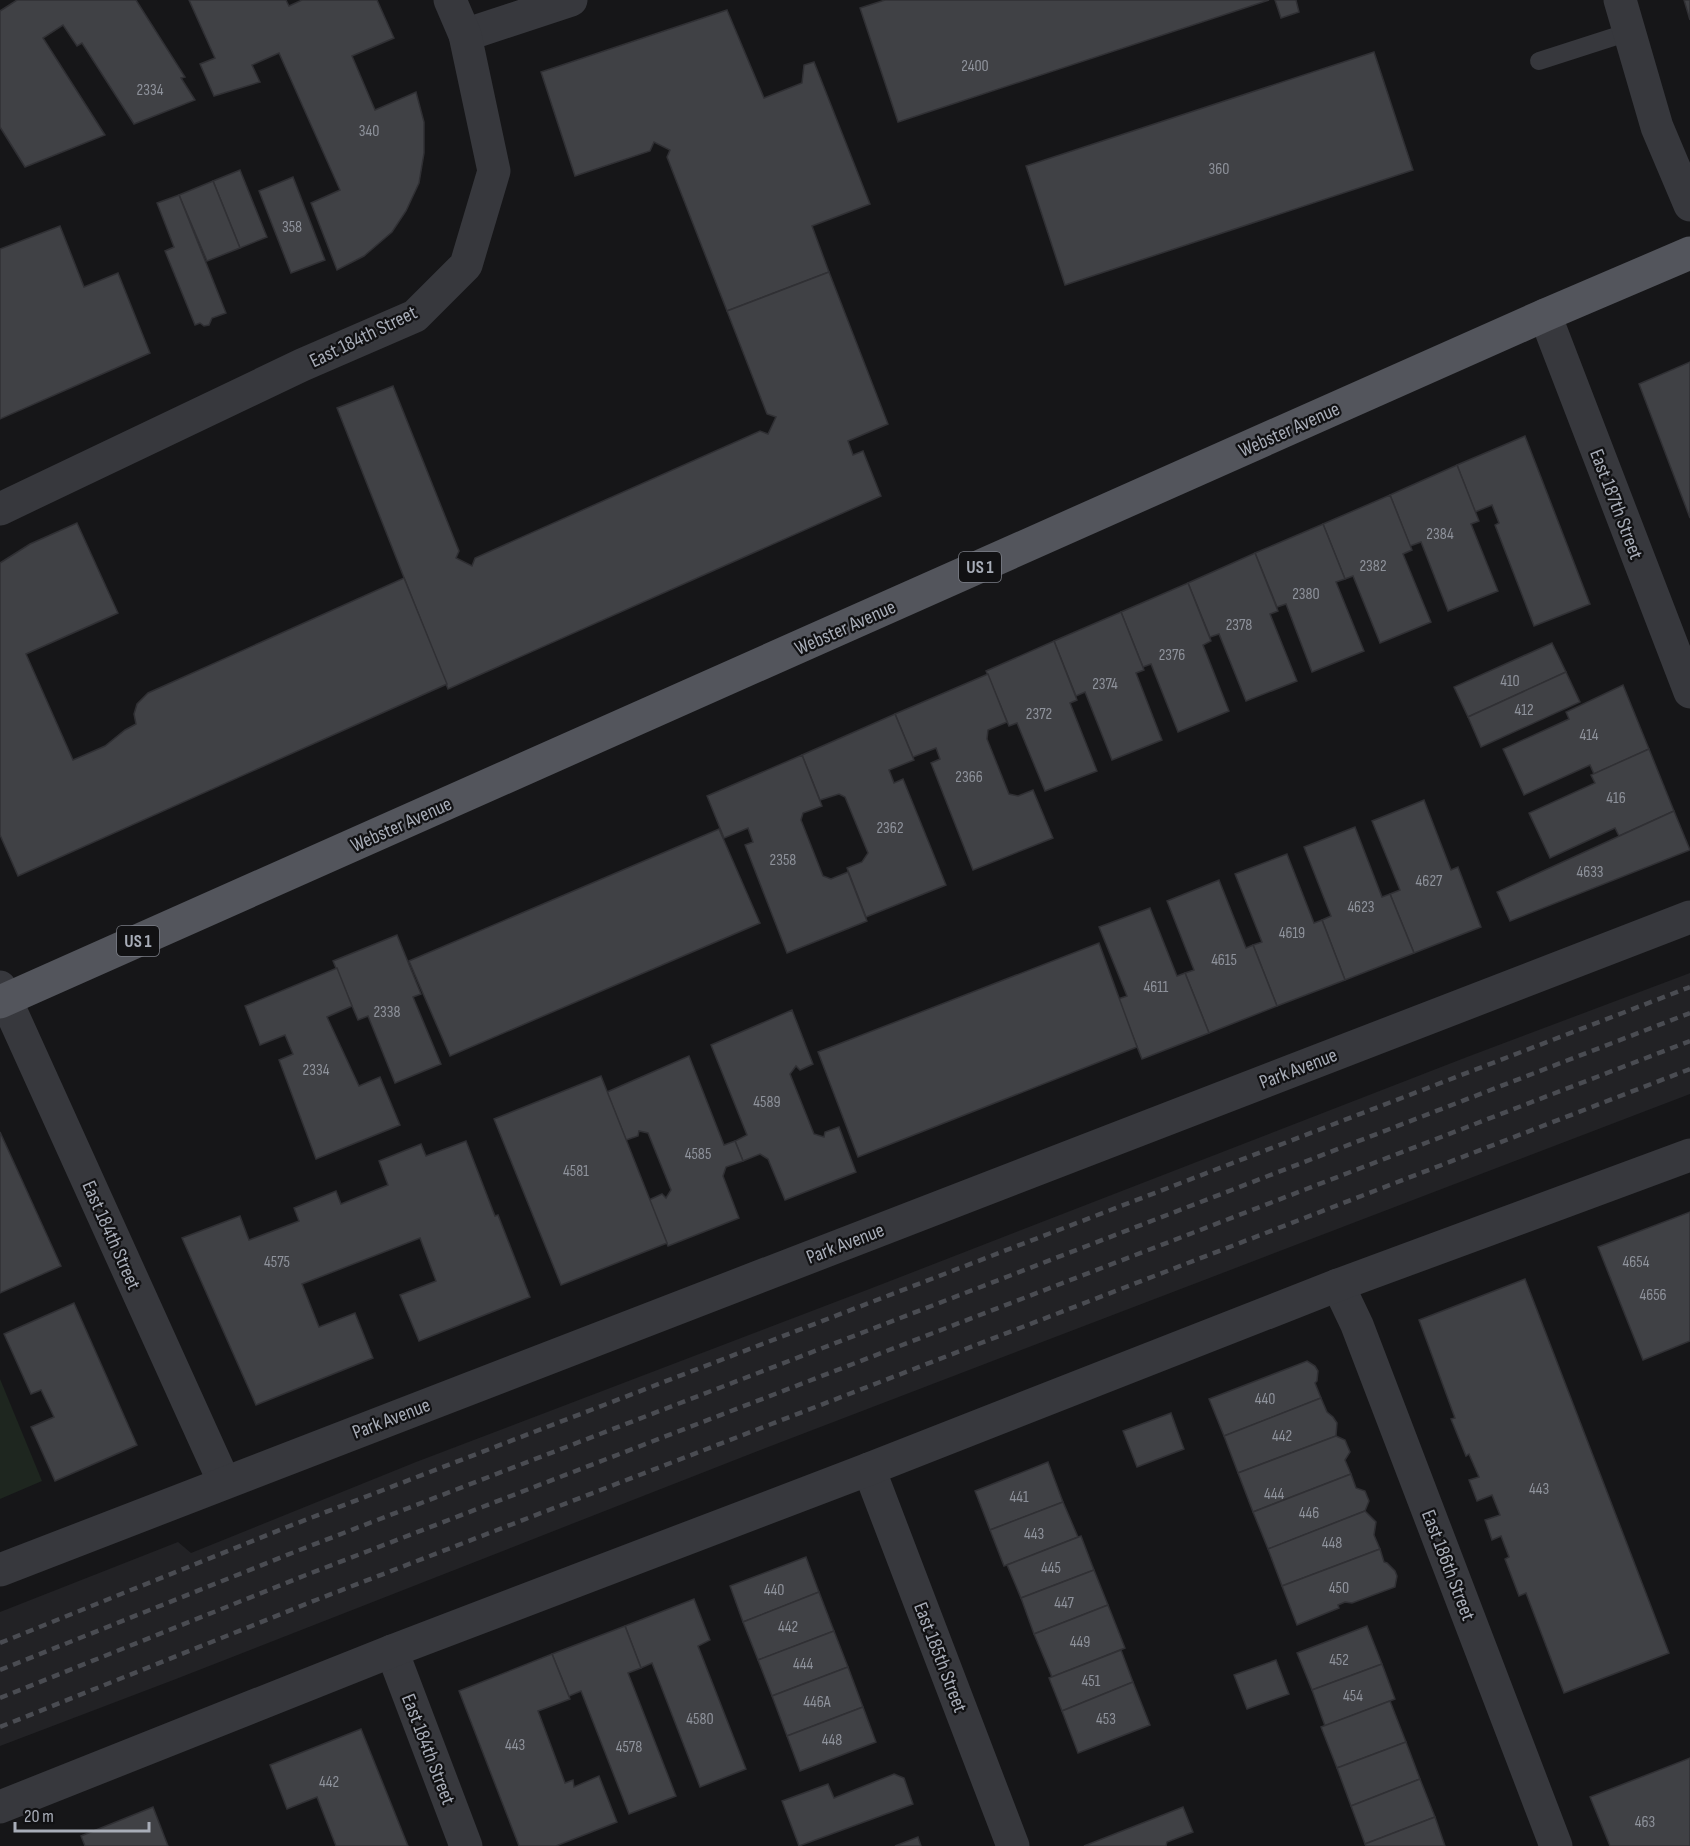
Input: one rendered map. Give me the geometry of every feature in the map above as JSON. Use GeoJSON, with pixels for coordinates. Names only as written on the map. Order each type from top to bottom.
{"type":"FeatureCollection","features":[{"type":"Feature","properties":{"kind":"main road","name":"Webster Avenue"},"geometry":{"type":"LineString","coordinates":[[2,996],[1690,253]]}},
{"type":"Feature","properties":{"kind":"street","name":"East 184th Street"},"geometry":{"type":"LineString","coordinates":[[0,509],[302,365],[415,316],[466,265],[494,171],[465,35],[450,0]]}},
{"type":"Feature","properties":{"kind":"street"},"geometry":{"type":"LineString","coordinates":[[465,35],[571,0]]}},
{"type":"Feature","properties":{"kind":"street"},"geometry":{"type":"LineString","coordinates":[[1620,0],[1657,127],[1690,205]]}},
{"type":"Feature","properties":{"kind":"street","name":"East 187th Street"},"geometry":{"type":"LineString","coordinates":[[1545,315],[1690,692]]}},
{"type":"Feature","properties":{"kind":"street","name":"Park Avenue"},"geometry":{"type":"LineString","coordinates":[[0,1570],[1690,917]]}},
{"type":"Feature","properties":{"kind":"street","name":"East 184th Street"},"geometry":{"type":"LineString","coordinates":[[2,996],[224,1482]]}},
{"type":"Feature","properties":{"kind":"street"},"geometry":{"type":"LineString","coordinates":[[0,1807],[392,1651],[868,1469],[1338,1285],[1690,1155]]}},
{"type":"Feature","properties":{"kind":"street","name":"East 186th Street"},"geometry":{"type":"LineString","coordinates":[[1338,1285],[1362,1336],[1556,1846]]}},
{"type":"Feature","properties":{"kind":"street","name":"East 185th Street"},"geometry":{"type":"LineString","coordinates":[[868,1469],[1013,1846]]}},
{"type":"Feature","properties":{"kind":"street","name":"East 184th Street"},"geometry":{"type":"LineString","coordinates":[[392,1651],[466,1846]]}},
{"type":"Feature","properties":{"kind":"lane"},"geometry":{"type":"LineString","coordinates":[[1539,61],[1629,32]]}},
{"type":"Feature","properties":{"kind":"shaded area"},"geometry":{"type":"Polygon","coordinates":[[[1690,973],[1690,1094],[763,1449],[0,1746],[0,1612],[178,1542],[191,1553],[416,1462],[1690,973]]]}},
{"type":"Feature","properties":{"kind":"shaded area"},"geometry":{"type":"Polygon","coordinates":[[[0,1379],[42,1481],[0,1499],[0,1379]]]}},
{"type":"Feature","properties":{"kind":"building"},"geometry":{"type":"Polygon","coordinates":[[[17,0],[136,0],[185,77],[181,78],[195,100],[134,124],[82,43],[77,46],[63,25],[43,38],[105,135],[25,167],[0,127],[0,11],[17,0]]]}},
{"type":"Feature","properties":{"kind":"building"},"geometry":{"type":"Polygon","coordinates":[[[189,0],[286,0],[289,6],[302,0],[377,0],[394,38],[352,56],[375,110],[416,92],[424,122],[424,153],[419,183],[406,211],[392,232],[364,256],[337,270],[311,203],[340,190],[279,53],[252,65],[260,82],[214,96],[200,64],[215,58],[189,0]]]}},
{"type":"Feature","properties":{"kind":"building"},"geometry":{"type":"Polygon","coordinates":[[[885,0],[1269,0],[898,122],[860,8],[885,0]]]}},
{"type":"Feature","properties":{"kind":"building"},"geometry":{"type":"Polygon","coordinates":[[[1275,0],[1296,0],[1299,12],[1281,18],[1275,0]]]}},
{"type":"Feature","properties":{"kind":"building"},"geometry":{"type":"Polygon","coordinates":[[[1684,0],[1690,0],[1690,20],[1684,0]]]}},
{"type":"Feature","properties":{"kind":"building"},"geometry":{"type":"Polygon","coordinates":[[[727,10],[764,98],[802,83],[804,65],[814,62],[870,204],[812,226],[829,272],[727,311],[667,157],[670,150],[654,142],[650,151],[575,176],[541,72],[727,10]]]}},
{"type":"Feature","properties":{"kind":"building"},"geometry":{"type":"Polygon","coordinates":[[[1374,52],[1413,170],[1065,285],[1026,166],[1374,52]]]}},
{"type":"Feature","properties":{"kind":"building"},"geometry":{"type":"Polygon","coordinates":[[[240,170],[267,237],[240,248],[213,181],[240,170]]]}},
{"type":"Feature","properties":{"kind":"building"},"geometry":{"type":"Polygon","coordinates":[[[293,177],[325,260],[291,273],[259,191],[293,177]]]}},
{"type":"Feature","properties":{"kind":"building"},"geometry":{"type":"Polygon","coordinates":[[[213,181],[240,248],[207,261],[179,195],[213,181]]]}},
{"type":"Feature","properties":{"kind":"building"},"geometry":{"type":"Polygon","coordinates":[[[179,195],[226,313],[212,318],[209,325],[204,326],[200,323],[195,325],[165,251],[174,247],[157,203],[179,195]]]}},
{"type":"Feature","properties":{"kind":"building"},"geometry":{"type":"Polygon","coordinates":[[[60,226],[84,287],[118,273],[150,353],[0,419],[0,249],[60,226]]]}},
{"type":"Feature","properties":{"kind":"building"},"geometry":{"type":"Polygon","coordinates":[[[829,272],[888,424],[848,441],[853,455],[863,451],[881,496],[448,689],[337,408],[393,386],[459,551],[456,558],[472,566],[475,558],[760,431],[768,434],[776,417],[767,414],[727,311],[829,272]]]}},
{"type":"Feature","properties":{"kind":"building"},"geometry":{"type":"Polygon","coordinates":[[[1690,362],[1690,518],[1639,384],[1690,362]]]}},
{"type":"Feature","properties":{"kind":"building"},"geometry":{"type":"Polygon","coordinates":[[[1525,436],[1590,604],[1534,626],[1495,525],[1499,523],[1492,505],[1475,512],[1457,465],[1525,436]]]}},
{"type":"Feature","properties":{"kind":"building"},"geometry":{"type":"Polygon","coordinates":[[[1457,465],[1479,521],[1471,524],[1498,591],[1448,611],[1421,542],[1410,546],[1390,495],[1457,465]]]}},
{"type":"Feature","properties":{"kind":"building"},"geometry":{"type":"Polygon","coordinates":[[[1390,495],[1412,550],[1403,554],[1431,622],[1380,643],[1353,576],[1345,579],[1323,524],[1390,495]]]}},
{"type":"Feature","properties":{"kind":"building"},"geometry":{"type":"Polygon","coordinates":[[[77,523],[118,613],[26,654],[73,760],[105,746],[136,724],[134,714],[137,704],[148,693],[404,578],[447,684],[18,876],[0,835],[0,563],[30,544],[77,523]]]}},
{"type":"Feature","properties":{"kind":"building"},"geometry":{"type":"Polygon","coordinates":[[[1323,524],[1345,579],[1336,582],[1364,651],[1312,672],[1286,604],[1277,607],[1255,553],[1323,524]]]}},
{"type":"Feature","properties":{"kind":"building"},"geometry":{"type":"Polygon","coordinates":[[[1255,553],[1278,611],[1270,614],[1297,681],[1246,701],[1219,634],[1210,637],[1188,583],[1255,553]]]}},
{"type":"Feature","properties":{"kind":"building"},"geometry":{"type":"Polygon","coordinates":[[[1188,583],[1211,641],[1203,645],[1229,711],[1178,732],[1151,664],[1143,667],[1121,612],[1188,583]]]}},
{"type":"Feature","properties":{"kind":"building"},"geometry":{"type":"Polygon","coordinates":[[[1121,612],[1144,670],[1136,673],[1162,740],[1112,760],[1085,692],[1076,696],[1054,641],[1121,612]]]}},
{"type":"Feature","properties":{"kind":"building"},"geometry":{"type":"Polygon","coordinates":[[[1054,641],[1077,700],[1070,703],[1097,771],[1045,791],[1017,723],[1009,726],[986,671],[1054,641]]]}},
{"type":"Feature","properties":{"kind":"building"},"geometry":{"type":"Polygon","coordinates":[[[1552,643],[1566,672],[1468,717],[1454,687],[1552,643]]]}},
{"type":"Feature","properties":{"kind":"building"},"geometry":{"type":"Polygon","coordinates":[[[1566,672],[1580,702],[1481,747],[1468,717],[1566,672]]]}},
{"type":"Feature","properties":{"kind":"building"},"geometry":{"type":"Polygon","coordinates":[[[988,674],[1007,722],[988,730],[987,739],[1009,794],[1018,796],[1033,790],[1053,838],[973,870],[931,763],[940,759],[936,748],[913,757],[895,714],[988,674]]]}},
{"type":"Feature","properties":{"kind":"building"},"geometry":{"type":"Polygon","coordinates":[[[1623,685],[1649,749],[1594,774],[1590,765],[1524,795],[1503,749],[1569,719],[1566,712],[1623,685]]]}},
{"type":"Feature","properties":{"kind":"building"},"geometry":{"type":"Polygon","coordinates":[[[895,714],[914,760],[889,770],[894,783],[903,779],[946,885],[866,917],[847,868],[862,862],[868,853],[845,797],[839,794],[820,800],[802,755],[895,714]]]}},
{"type":"Feature","properties":{"kind":"building"},"geometry":{"type":"Polygon","coordinates":[[[1649,749],[1674,811],[1619,836],[1615,828],[1550,858],[1529,813],[1595,783],[1591,775],[1649,749]]]}},
{"type":"Feature","properties":{"kind":"building"},"geometry":{"type":"Polygon","coordinates":[[[802,755],[822,806],[803,813],[801,820],[823,876],[831,879],[848,872],[867,921],[787,953],[745,845],[753,842],[748,828],[724,838],[707,796],[802,755]]]}},
{"type":"Feature","properties":{"kind":"building"},"geometry":{"type":"Polygon","coordinates":[[[1424,800],[1451,870],[1458,867],[1481,927],[1414,953],[1390,894],[1400,890],[1372,821],[1424,800]]]}},
{"type":"Feature","properties":{"kind":"building"},"geometry":{"type":"Polygon","coordinates":[[[1674,811],[1690,850],[1510,921],[1497,892],[1674,811]]]}},
{"type":"Feature","properties":{"kind":"building"},"geometry":{"type":"Polygon","coordinates":[[[1355,827],[1382,897],[1390,894],[1414,953],[1345,980],[1322,920],[1331,916],[1304,847],[1355,827]]]}},
{"type":"Feature","properties":{"kind":"building"},"geometry":{"type":"Polygon","coordinates":[[[719,829],[760,923],[450,1056],[409,961],[719,829]]]}},
{"type":"Feature","properties":{"kind":"building"},"geometry":{"type":"Polygon","coordinates":[[[1287,854],[1314,923],[1322,920],[1345,980],[1277,1006],[1253,945],[1262,942],[1235,874],[1287,854]]]}},
{"type":"Feature","properties":{"kind":"building"},"geometry":{"type":"Polygon","coordinates":[[[1219,880],[1246,948],[1253,945],[1277,1006],[1209,1033],[1185,973],[1194,970],[1167,901],[1219,880]]]}},
{"type":"Feature","properties":{"kind":"building"},"geometry":{"type":"Polygon","coordinates":[[[1150,908],[1177,976],[1185,973],[1209,1033],[1142,1059],[1118,999],[1127,996],[1099,927],[1150,908]]]}},
{"type":"Feature","properties":{"kind":"building"},"geometry":{"type":"Polygon","coordinates":[[[397,935],[421,994],[413,997],[441,1064],[395,1083],[368,1016],[358,1020],[333,961],[397,935]]]}},
{"type":"Feature","properties":{"kind":"building"},"geometry":{"type":"Polygon","coordinates":[[[1099,943],[1137,1047],[858,1157],[818,1052],[1099,943]]]}},
{"type":"Feature","properties":{"kind":"building"},"geometry":{"type":"Polygon","coordinates":[[[337,968],[352,1006],[327,1017],[359,1086],[380,1077],[400,1125],[316,1159],[279,1060],[293,1054],[285,1035],[260,1045],[245,1006],[337,968]]]}},
{"type":"Feature","properties":{"kind":"building"},"geometry":{"type":"Polygon","coordinates":[[[792,1010],[813,1064],[800,1070],[796,1066],[790,1074],[814,1134],[824,1137],[825,1132],[839,1127],[856,1172],[785,1200],[768,1159],[760,1154],[743,1161],[735,1141],[747,1135],[711,1045],[792,1010]]]}},
{"type":"Feature","properties":{"kind":"building"},"geometry":{"type":"Polygon","coordinates":[[[689,1056],[724,1145],[735,1141],[743,1161],[726,1167],[723,1176],[739,1218],[668,1246],[649,1200],[662,1194],[666,1198],[671,1190],[648,1133],[639,1131],[638,1136],[626,1140],[607,1092],[689,1056]]]}},
{"type":"Feature","properties":{"kind":"building"},"geometry":{"type":"Polygon","coordinates":[[[601,1076],[667,1243],[561,1285],[494,1119],[601,1076]]]}},
{"type":"Feature","properties":{"kind":"building"},"geometry":{"type":"Polygon","coordinates":[[[0,1132],[61,1266],[0,1293],[0,1132]]]}},
{"type":"Feature","properties":{"kind":"building"},"geometry":{"type":"Polygon","coordinates":[[[466,1141],[530,1297],[419,1341],[400,1295],[436,1281],[420,1238],[302,1284],[319,1327],[355,1313],[373,1358],[256,1405],[182,1238],[240,1216],[249,1240],[299,1221],[294,1208],[336,1191],[341,1204],[388,1185],[379,1161],[421,1144],[426,1156],[466,1141]]]}},
{"type":"Feature","properties":{"kind":"building"},"geometry":{"type":"Polygon","coordinates":[[[1690,1212],[1690,1341],[1643,1360],[1598,1247],[1690,1212]]]}},
{"type":"Feature","properties":{"kind":"building"},"geometry":{"type":"Polygon","coordinates":[[[1525,1279],[1669,1653],[1564,1693],[1526,1593],[1519,1596],[1505,1559],[1509,1557],[1501,1536],[1492,1540],[1485,1520],[1500,1515],[1492,1495],[1477,1501],[1469,1480],[1479,1477],[1469,1454],[1466,1456],[1451,1419],[1455,1418],[1419,1320],[1525,1279]]]}},
{"type":"Feature","properties":{"kind":"building"},"geometry":{"type":"Polygon","coordinates":[[[74,1303],[137,1445],[55,1481],[31,1427],[54,1417],[41,1390],[31,1394],[4,1334],[74,1303]]]}},
{"type":"Feature","properties":{"kind":"building"},"geometry":{"type":"Polygon","coordinates":[[[1307,1361],[1318,1371],[1315,1383],[1321,1398],[1224,1436],[1209,1399],[1307,1361]]]}},
{"type":"Feature","properties":{"kind":"building"},"geometry":{"type":"Polygon","coordinates":[[[1321,1398],[1327,1412],[1337,1423],[1336,1436],[1238,1473],[1224,1436],[1321,1398]]]}},
{"type":"Feature","properties":{"kind":"building"},"geometry":{"type":"Polygon","coordinates":[[[1171,1413],[1184,1449],[1137,1467],[1123,1431],[1171,1413]]]}},
{"type":"Feature","properties":{"kind":"building"},"geometry":{"type":"Polygon","coordinates":[[[1336,1436],[1345,1440],[1350,1452],[1345,1460],[1351,1474],[1253,1512],[1238,1473],[1336,1436]]]}},
{"type":"Feature","properties":{"kind":"building"},"geometry":{"type":"Polygon","coordinates":[[[1048,1462],[1063,1502],[990,1530],[975,1491],[1048,1462]]]}},
{"type":"Feature","properties":{"kind":"building"},"geometry":{"type":"Polygon","coordinates":[[[1351,1474],[1356,1488],[1365,1491],[1369,1501],[1365,1511],[1268,1549],[1253,1512],[1351,1474]]]}},
{"type":"Feature","properties":{"kind":"building"},"geometry":{"type":"Polygon","coordinates":[[[1063,1502],[1078,1537],[1004,1566],[990,1530],[1063,1502]]]}},
{"type":"Feature","properties":{"kind":"building"},"geometry":{"type":"Polygon","coordinates":[[[1365,1511],[1376,1522],[1374,1535],[1380,1549],[1282,1586],[1268,1549],[1365,1511]]]}},
{"type":"Feature","properties":{"kind":"building"},"geometry":{"type":"Polygon","coordinates":[[[1081,1536],[1094,1570],[1021,1598],[1007,1565],[1081,1536]]]}},
{"type":"Feature","properties":{"kind":"building"},"geometry":{"type":"Polygon","coordinates":[[[1380,1549],[1384,1562],[1395,1571],[1397,1576],[1395,1587],[1352,1603],[1345,1602],[1338,1605],[1339,1608],[1297,1625],[1282,1586],[1380,1549]]]}},
{"type":"Feature","properties":{"kind":"building"},"geometry":{"type":"Polygon","coordinates":[[[806,1557],[819,1592],[743,1622],[730,1586],[806,1557]]]}},
{"type":"Feature","properties":{"kind":"building"},"geometry":{"type":"Polygon","coordinates":[[[1094,1570],[1108,1605],[1034,1634],[1021,1598],[1094,1570]]]}},
{"type":"Feature","properties":{"kind":"building"},"geometry":{"type":"Polygon","coordinates":[[[819,1592],[834,1631],[758,1660],[743,1622],[819,1592]]]}},
{"type":"Feature","properties":{"kind":"building"},"geometry":{"type":"Polygon","coordinates":[[[694,1599],[710,1640],[698,1646],[746,1769],[700,1787],[652,1663],[641,1668],[625,1626],[694,1599]]]}},
{"type":"Feature","properties":{"kind":"building"},"geometry":{"type":"Polygon","coordinates":[[[1108,1605],[1125,1648],[1052,1677],[1034,1634],[1108,1605]]]}},
{"type":"Feature","properties":{"kind":"building"},"geometry":{"type":"Polygon","coordinates":[[[625,1626],[641,1668],[628,1673],[676,1796],[629,1814],[581,1691],[569,1696],[552,1654],[625,1626]]]}},
{"type":"Feature","properties":{"kind":"building"},"geometry":{"type":"Polygon","coordinates":[[[1367,1626],[1382,1664],[1312,1690],[1297,1653],[1367,1626]]]}},
{"type":"Feature","properties":{"kind":"building"},"geometry":{"type":"Polygon","coordinates":[[[834,1631],[848,1667],[772,1696],[758,1660],[834,1631]]]}},
{"type":"Feature","properties":{"kind":"building"},"geometry":{"type":"Polygon","coordinates":[[[1121,1650],[1133,1682],[1062,1711],[1049,1678],[1121,1650]]]}},
{"type":"Feature","properties":{"kind":"building"},"geometry":{"type":"Polygon","coordinates":[[[552,1654],[570,1699],[538,1711],[565,1783],[573,1780],[574,1787],[599,1776],[617,1822],[556,1846],[519,1846],[459,1691],[552,1654]]]}},
{"type":"Feature","properties":{"kind":"building"},"geometry":{"type":"Polygon","coordinates":[[[1276,1660],[1289,1694],[1247,1709],[1234,1675],[1276,1660]]]}},
{"type":"Feature","properties":{"kind":"building"},"geometry":{"type":"Polygon","coordinates":[[[1382,1664],[1395,1699],[1325,1726],[1312,1690],[1382,1664]]]}},
{"type":"Feature","properties":{"kind":"building"},"geometry":{"type":"Polygon","coordinates":[[[848,1667],[863,1707],[787,1736],[772,1696],[848,1667]]]}},
{"type":"Feature","properties":{"kind":"building"},"geometry":{"type":"Polygon","coordinates":[[[1133,1682],[1150,1725],[1078,1753],[1062,1711],[1133,1682]]]}},
{"type":"Feature","properties":{"kind":"building"},"geometry":{"type":"Polygon","coordinates":[[[1390,1701],[1406,1742],[1337,1768],[1321,1727],[1390,1701]]]}},
{"type":"Feature","properties":{"kind":"building"},"geometry":{"type":"Polygon","coordinates":[[[863,1707],[876,1742],[800,1771],[787,1736],[863,1707]]]}},
{"type":"Feature","properties":{"kind":"building"},"geometry":{"type":"Polygon","coordinates":[[[361,1729],[408,1846],[336,1846],[317,1797],[287,1809],[270,1765],[361,1729]]]}},
{"type":"Feature","properties":{"kind":"building"},"geometry":{"type":"Polygon","coordinates":[[[1406,1742],[1420,1779],[1351,1806],[1337,1768],[1406,1742]]]}},
{"type":"Feature","properties":{"kind":"building"},"geometry":{"type":"Polygon","coordinates":[[[1690,1758],[1690,1846],[1610,1846],[1590,1797],[1690,1758]]]}},
{"type":"Feature","properties":{"kind":"building"},"geometry":{"type":"Polygon","coordinates":[[[894,1774],[904,1778],[913,1804],[799,1846],[782,1801],[828,1784],[834,1798],[894,1774]]]}},
{"type":"Feature","properties":{"kind":"building"},"geometry":{"type":"Polygon","coordinates":[[[1420,1779],[1435,1817],[1365,1844],[1351,1806],[1420,1779]]]}},
{"type":"Feature","properties":{"kind":"building"},"geometry":{"type":"Polygon","coordinates":[[[153,1807],[168,1846],[85,1846],[81,1836],[153,1807]]]}},
{"type":"Feature","properties":{"kind":"building"},"geometry":{"type":"Polygon","coordinates":[[[1183,1807],[1193,1832],[1167,1842],[1166,1846],[1084,1846],[1183,1807]]]}},
{"type":"Feature","properties":{"kind":"building"},"geometry":{"type":"Polygon","coordinates":[[[1435,1817],[1445,1846],[1366,1846],[1365,1844],[1435,1817]]]}},
{"type":"Feature","properties":{"kind":"building"},"geometry":{"type":"Polygon","coordinates":[[[918,1837],[921,1846],[895,1846],[918,1837]]]}},
{"type":"Feature","properties":{"kind":"railway"},"geometry":{"type":"LineString","coordinates":[[0,1643],[287,1527],[1690,987]]}},
{"type":"Feature","properties":{"kind":"railway"},"geometry":{"type":"LineString","coordinates":[[0,1670],[297,1551],[1690,1013]]}},
{"type":"Feature","properties":{"kind":"railway"},"geometry":{"type":"LineString","coordinates":[[0,1698],[306,1575],[1690,1041]]}},
{"type":"Feature","properties":{"kind":"railway"},"geometry":{"type":"LineString","coordinates":[[0,1727],[316,1600],[1690,1069]]}}]}
